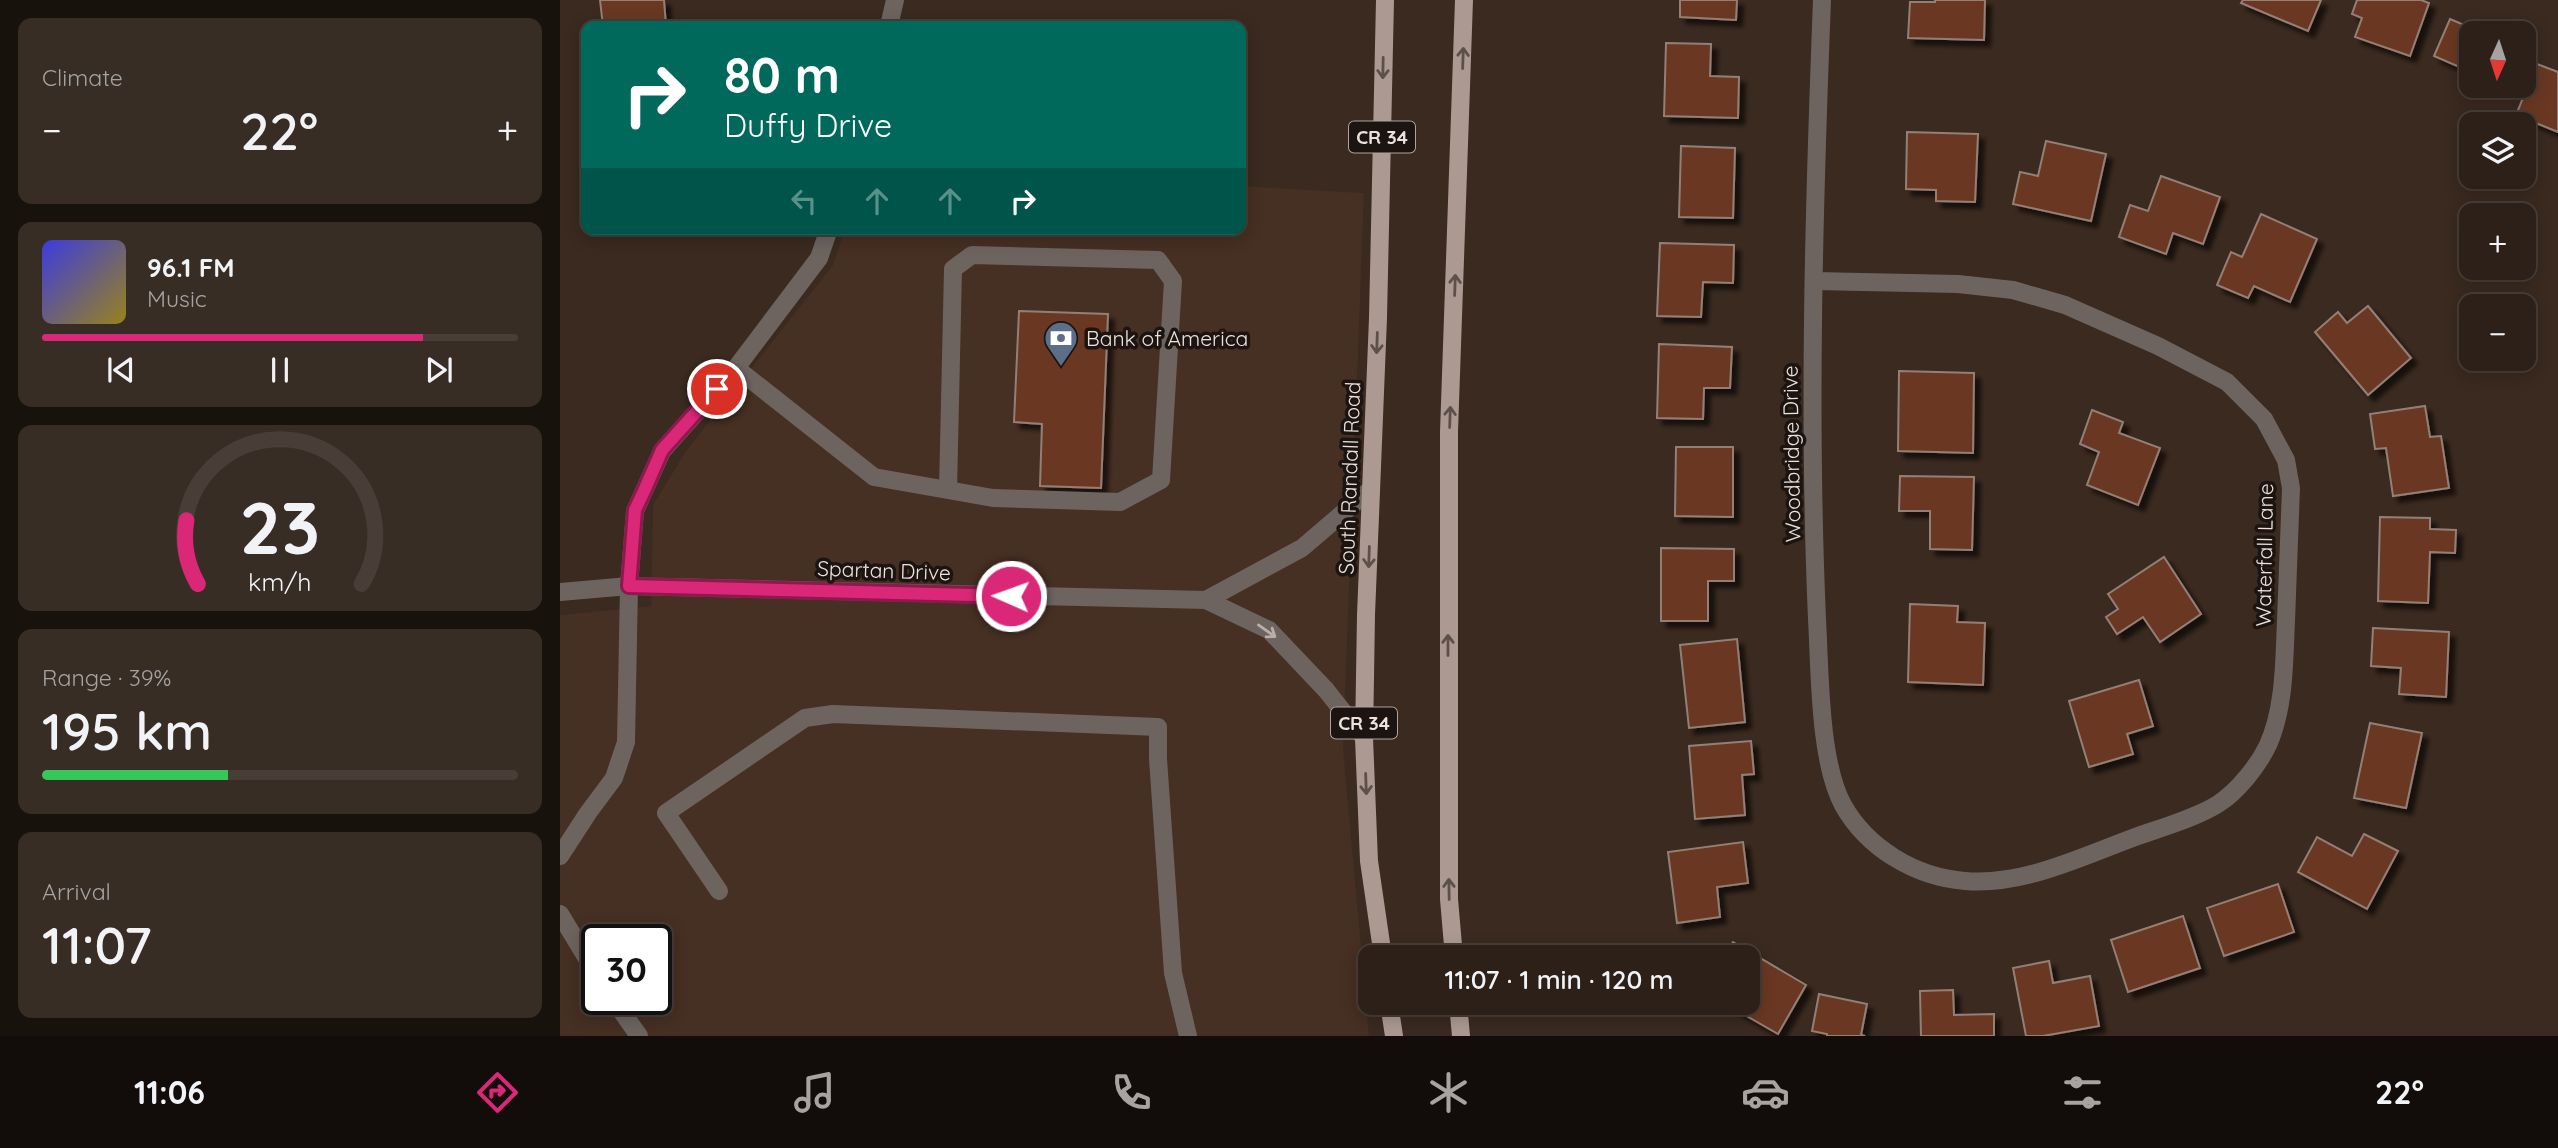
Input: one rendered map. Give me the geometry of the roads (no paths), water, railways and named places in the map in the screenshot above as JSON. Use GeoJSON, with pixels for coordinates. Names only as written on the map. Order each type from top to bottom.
{"type":"FeatureCollection","features":[{"type":"Feature","properties":{"kind":"main road","name":"South Randall Road"},"geometry":{"type":"LineString","coordinates":[[1381,945],[1369,861],[1364,738],[1385,0]]}},
{"type":"Feature","properties":{"kind":"main road"},"geometry":{"type":"LineString","coordinates":[[1453,945],[1448,899],[1449,432],[1464,0]]}},
{"type":"Feature","properties":{"kind":"main road"},"geometry":{"type":"LineString","coordinates":[[1391,1015],[1394,1036]]}},
{"type":"Feature","properties":{"kind":"main road"},"geometry":{"type":"LineString","coordinates":[[1459,1015],[1461,1036]]}},
{"type":"Feature","properties":{"kind":"street"},"geometry":{"type":"LineString","coordinates":[[890,21],[895,0]]}},
{"type":"Feature","properties":{"kind":"street","name":"Woodbridge Drive"},"geometry":{"type":"LineString","coordinates":[[1822,0],[1812,360],[1813,526],[1827,747],[1838,793],[1851,817],[1863,833],[1878,846],[1917,869]]}},
{"type":"Feature","properties":{"kind":"street"},"geometry":{"type":"LineString","coordinates":[[560,856],[614,778],[626,742],[629,586],[635,510],[662,450],[736,368],[819,258],[827,235]]}},
{"type":"Feature","properties":{"kind":"street"},"geometry":{"type":"LineString","coordinates":[[736,368],[874,477],[993,498],[1120,502],[1161,480],[1173,281],[1158,260],[972,255],[953,269],[948,490]]}},
{"type":"Feature","properties":{"kind":"street","name":"Waterfall Lane"},"geometry":{"type":"LineString","coordinates":[[1815,281],[1958,284],[2013,290],[2065,305],[2158,346],[2227,383],[2264,419],[2286,460],[2291,488],[2280,701],[2268,745],[2244,781],[2218,804],[2168,826],[2025,875],[1965,881],[1940,877],[1917,869]]}},
{"type":"Feature","properties":{"kind":"street","name":"Spartan Drive"},"geometry":{"type":"LineString","coordinates":[[1206,600],[1302,548],[1371,489]]}},
{"type":"Feature","properties":{"kind":"street","name":"Spartan Drive"},"geometry":{"type":"LineString","coordinates":[[560,592],[629,586],[1206,600],[1269,630],[1326,690],[1364,738]]}},
{"type":"Feature","properties":{"kind":"street"},"geometry":{"type":"LineString","coordinates":[[719,891],[666,813],[805,718],[833,714],[1158,727],[1173,973],[1188,1036]]}},
{"type":"Feature","properties":{"kind":"street"},"geometry":{"type":"LineString","coordinates":[[560,914],[581,949]]}},
{"type":"Feature","properties":{"kind":"street"},"geometry":{"type":"LineString","coordinates":[[624,1015],[639,1036]]}},
{"type":"Feature","properties":{"kind":"place","name":"Bank of America"},"geometry":{"type":"Point","coordinates":[1061,368]}}]}
